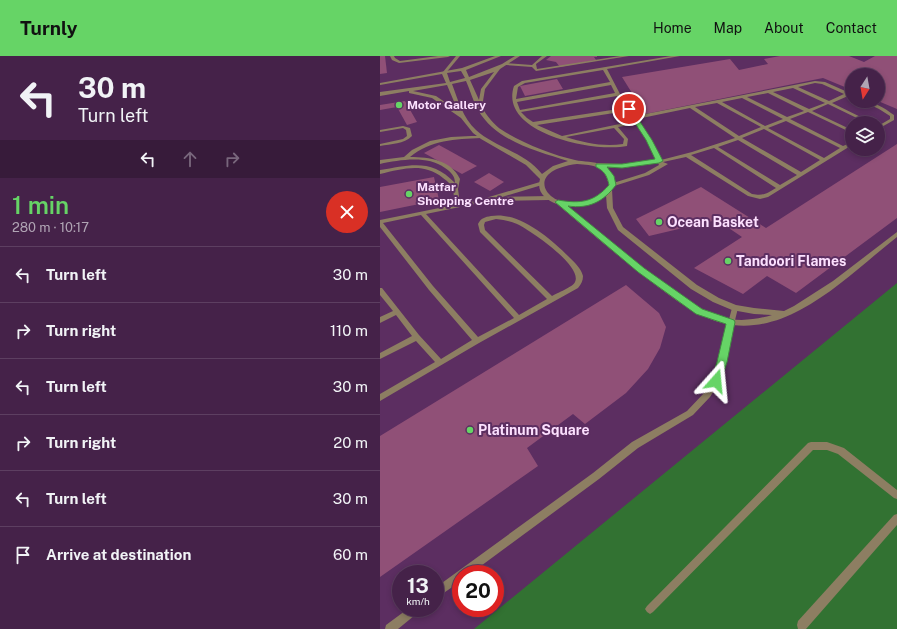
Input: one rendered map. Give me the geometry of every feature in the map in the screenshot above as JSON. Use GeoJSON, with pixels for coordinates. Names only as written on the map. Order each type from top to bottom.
{"type":"FeatureCollection","features":[{"type":"Feature","properties":{"kind":"street"},"geometry":{"type":"LineString","coordinates":[[380,84],[463,69],[499,56]]}},
{"type":"Feature","properties":{"kind":"street"},"geometry":{"type":"LineString","coordinates":[[481,110],[483,89],[499,69],[518,56]]}},
{"type":"Feature","properties":{"kind":"street"},"geometry":{"type":"LineString","coordinates":[[463,69],[481,110],[492,124],[509,137],[535,149],[577,162],[598,165],[606,170],[611,176],[610,208],[620,228],[694,286],[716,300],[736,308],[754,312],[784,313]]}},
{"type":"Feature","properties":{"kind":"street"},"geometry":{"type":"LineString","coordinates":[[380,94],[449,83],[468,79],[499,69]]}},
{"type":"Feature","properties":{"kind":"street"},"geometry":{"type":"LineString","coordinates":[[444,73],[463,117],[473,131],[535,168],[541,181],[542,192],[549,198],[570,205],[582,204],[594,201],[603,196],[611,187]]}},
{"type":"Feature","properties":{"kind":"street"},"geometry":{"type":"LineString","coordinates":[[399,91],[416,92],[434,97],[463,117]]}},
{"type":"Feature","properties":{"kind":"street"},"geometry":{"type":"LineString","coordinates":[[541,181],[547,172],[555,166],[577,162]]}},
{"type":"Feature","properties":{"kind":"street"},"geometry":{"type":"LineString","coordinates":[[558,202],[641,270],[699,312],[730,322],[747,323],[766,321],[797,308],[840,279],[897,234]]}},
{"type":"Feature","properties":{"kind":"lane"},"geometry":{"type":"LineString","coordinates":[[392,56],[393,60],[399,62],[448,56]]}},
{"type":"Feature","properties":{"kind":"lane"},"geometry":{"type":"LineString","coordinates":[[444,73],[458,56]]}},
{"type":"Feature","properties":{"kind":"lane"},"geometry":{"type":"LineString","coordinates":[[533,66],[545,56]]}},
{"type":"Feature","properties":{"kind":"lane"},"geometry":{"type":"LineString","coordinates":[[506,64],[533,66],[536,70],[627,56]]}},
{"type":"Feature","properties":{"kind":"lane"},"geometry":{"type":"LineString","coordinates":[[615,126],[626,139],[625,146],[600,146],[562,137],[524,119],[514,101],[515,89],[519,84],[678,56]]}},
{"type":"Feature","properties":{"kind":"lane"},"geometry":{"type":"LineString","coordinates":[[604,68],[618,94],[649,140],[661,163]]}},
{"type":"Feature","properties":{"kind":"lane"},"geometry":{"type":"LineString","coordinates":[[562,137],[615,126],[690,106],[818,82],[845,93]]}},
{"type":"Feature","properties":{"kind":"lane"},"geometry":{"type":"LineString","coordinates":[[514,101],[612,83]]}},
{"type":"Feature","properties":{"kind":"lane"},"geometry":{"type":"LineString","coordinates":[[793,86],[856,116]]}},
{"type":"Feature","properties":{"kind":"lane"},"geometry":{"type":"LineString","coordinates":[[768,91],[845,129]]}},
{"type":"Feature","properties":{"kind":"lane"},"geometry":{"type":"LineString","coordinates":[[519,111],[618,94]]}},
{"type":"Feature","properties":{"kind":"lane"},"geometry":{"type":"LineString","coordinates":[[742,96],[843,148]]}},
{"type":"Feature","properties":{"kind":"lane"},"geometry":{"type":"LineString","coordinates":[[598,165],[622,166],[661,163],[672,160],[810,112],[845,97]]}},
{"type":"Feature","properties":{"kind":"lane"},"geometry":{"type":"LineString","coordinates":[[717,101],[823,160]]}},
{"type":"Feature","properties":{"kind":"lane"},"geometry":{"type":"LineString","coordinates":[[690,106],[737,137],[800,174]]}},
{"type":"Feature","properties":{"kind":"lane"},"geometry":{"type":"LineString","coordinates":[[881,108],[892,116],[892,120],[885,124]]}},
{"type":"Feature","properties":{"kind":"lane"},"geometry":{"type":"LineString","coordinates":[[532,124],[629,109]]}},
{"type":"Feature","properties":{"kind":"lane"},"geometry":{"type":"LineString","coordinates":[[380,131],[403,127],[408,129],[410,136],[405,140],[380,145]]}},
{"type":"Feature","properties":{"kind":"lane"},"geometry":{"type":"LineString","coordinates":[[406,158],[419,147],[441,139],[481,137]]}},
{"type":"Feature","properties":{"kind":"lane"},"geometry":{"type":"LineString","coordinates":[[713,146],[780,188]]}},
{"type":"Feature","properties":{"kind":"lane"},"geometry":{"type":"LineString","coordinates":[[687,155],[754,197],[766,196],[843,148]]}},
{"type":"Feature","properties":{"kind":"lane"},"geometry":{"type":"LineString","coordinates":[[380,162],[406,158],[419,158],[431,160],[448,168],[458,182],[456,188],[457,206]]}},
{"type":"Feature","properties":{"kind":"lane"},"geometry":{"type":"LineString","coordinates":[[415,166],[419,158]]}},
{"type":"Feature","properties":{"kind":"lane"},"geometry":{"type":"LineString","coordinates":[[611,187],[637,178],[661,163]]}},
{"type":"Feature","properties":{"kind":"lane"},"geometry":{"type":"LineString","coordinates":[[380,172],[415,166],[431,168],[440,172],[456,188]]}},
{"type":"Feature","properties":{"kind":"lane"},"geometry":{"type":"LineString","coordinates":[[477,341],[431,288],[380,222],[490,199],[541,181]]}},
{"type":"Feature","properties":{"kind":"lane"},"geometry":{"type":"LineString","coordinates":[[490,199],[549,198]]}},
{"type":"Feature","properties":{"kind":"lane"},"geometry":{"type":"LineString","coordinates":[[422,213],[518,318]]}},
{"type":"Feature","properties":{"kind":"lane"},"geometry":{"type":"LineString","coordinates":[[380,398],[477,341],[551,300],[579,283],[580,275],[567,259],[539,234],[505,218],[487,218],[481,222],[480,226],[482,231],[551,300]]}},
{"type":"Feature","properties":{"kind":"lane"},"geometry":{"type":"LineString","coordinates":[[380,290],[440,363]]}},
{"type":"Feature","properties":{"kind":"lane"},"geometry":{"type":"LineString","coordinates":[[473,565],[636,445],[690,413],[707,395],[716,381],[722,362],[730,322],[736,308]]}},
{"type":"Feature","properties":{"kind":"lane"},"geometry":{"type":"LineString","coordinates":[[380,320],[397,312]]}},
{"type":"Feature","properties":{"kind":"lane"},"geometry":{"type":"LineString","coordinates":[[380,356],[417,336]]}},
{"type":"Feature","properties":{"kind":"lane"},"geometry":{"type":"LineString","coordinates":[[650,609],[811,446],[827,446],[841,451],[897,495]]}},
{"type":"Feature","properties":{"kind":"lane"},"geometry":{"type":"LineString","coordinates":[[802,625],[897,518]]}},
{"type":"Feature","properties":{"kind":"lane"},"geometry":{"type":"LineString","coordinates":[[444,587],[452,581]]}},
{"type":"Feature","properties":{"kind":"lane"},"geometry":{"type":"LineString","coordinates":[[390,629],[405,617]]}},
{"type":"Feature","properties":{"kind":"green space"},"geometry":{"type":"Polygon","coordinates":[[[897,283],[897,629],[474,629],[489,617],[504,617],[504,604],[897,283]]]}},
{"type":"Feature","properties":{"kind":"building"},"geometry":{"type":"Polygon","coordinates":[[[380,56],[385,56],[387,73],[380,74],[380,56]]]}},
{"type":"Feature","properties":{"kind":"building"},"geometry":{"type":"Polygon","coordinates":[[[551,56],[597,57],[594,57],[596,60],[560,67],[556,62],[546,60],[551,56]]]}},
{"type":"Feature","properties":{"kind":"building"},"geometry":{"type":"Polygon","coordinates":[[[780,56],[849,56],[864,62],[875,56],[897,56],[897,109],[885,104],[885,68],[845,68],[845,87],[823,78],[645,114],[622,77],[730,59],[739,70],[768,64],[764,59],[780,56]]]}},
{"type":"Feature","properties":{"kind":"building"},"geometry":{"type":"Polygon","coordinates":[[[557,79],[563,89],[525,96],[520,86],[557,79]]]}},
{"type":"Feature","properties":{"kind":"building"},"geometry":{"type":"Polygon","coordinates":[[[405,101],[417,122],[407,125],[397,107],[380,110],[380,105],[405,101]]]}},
{"type":"Feature","properties":{"kind":"building"},"geometry":{"type":"Polygon","coordinates":[[[897,144],[897,218],[796,293],[767,276],[743,294],[694,268],[742,237],[717,220],[649,236],[636,219],[701,187],[766,228],[878,156],[885,156],[885,152],[897,144]]]}},
{"type":"Feature","properties":{"kind":"building"},"geometry":{"type":"Polygon","coordinates":[[[439,145],[477,166],[462,174],[424,153],[439,145]]]}},
{"type":"Feature","properties":{"kind":"building"},"geometry":{"type":"Polygon","coordinates":[[[489,173],[504,182],[490,191],[474,182],[489,173]]]}},
{"type":"Feature","properties":{"kind":"building","name":"Matfar Shopping Centre"},"geometry":{"type":"Polygon","coordinates":[[[434,177],[439,200],[380,212],[380,187],[434,177]]]}},
{"type":"Feature","properties":{"kind":"building","name":"Platinum Square"},"geometry":{"type":"Polygon","coordinates":[[[626,285],[659,313],[666,327],[660,348],[648,369],[626,393],[585,424],[573,414],[527,448],[538,466],[397,565],[392,565],[392,569],[380,577],[380,436],[626,285]]]}},
{"type":"Feature","properties":{"kind":"place","name":"Motor Gallery"},"geometry":{"type":"Point","coordinates":[399,105]}},
{"type":"Feature","properties":{"kind":"place","name":"Matfar Shopping Centre"},"geometry":{"type":"Point","coordinates":[409,194]}},
{"type":"Feature","properties":{"kind":"place","name":"Ocean Basket"},"geometry":{"type":"Point","coordinates":[659,222]}},
{"type":"Feature","properties":{"kind":"place","name":"Tandoori Flames"},"geometry":{"type":"Point","coordinates":[728,261]}},
{"type":"Feature","properties":{"kind":"place","name":"Platinum Square"},"geometry":{"type":"Point","coordinates":[470,430]}},
{"type":"Feature","properties":{"kind":"route"},"geometry":{"type":"LineString","coordinates":[[629,109],[649,140],[659,161],[622,166],[598,165],[606,170],[611,176],[612,185],[603,196],[594,201],[582,204],[570,205],[558,202],[641,270],[699,312],[730,322],[722,362],[716,381]]}}]}
